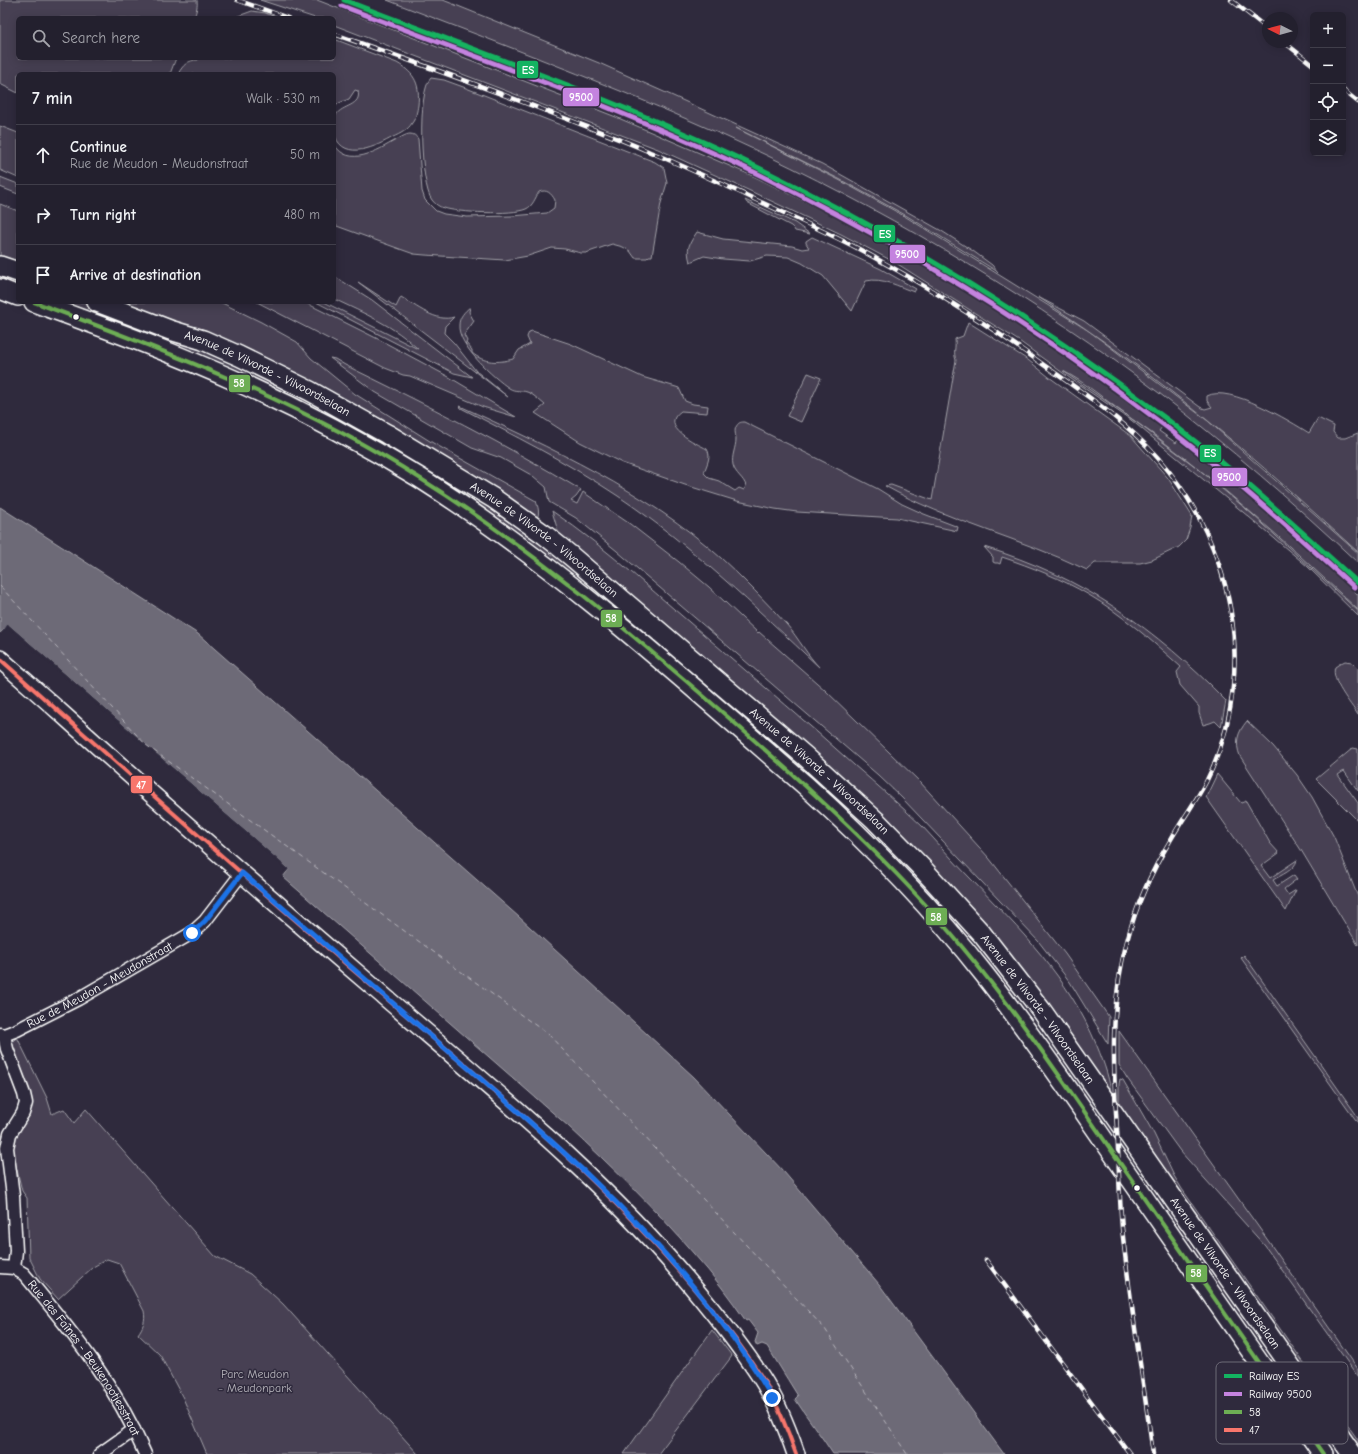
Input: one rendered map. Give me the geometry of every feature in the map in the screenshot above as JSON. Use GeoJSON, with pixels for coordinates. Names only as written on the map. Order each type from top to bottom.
{"type":"FeatureCollection","features":[{"type":"Feature","properties":{"kind":"main road"},"geometry":{"type":"LineString","coordinates":[[0,266],[16,271]]}},
{"type":"Feature","properties":{"kind":"main road"},"geometry":{"type":"LineString","coordinates":[[0,289],[16,295]]}},
{"type":"Feature","properties":{"kind":"main road","name":"Avenue de Vilvorde - Vilvoordselaan"},"geometry":{"type":"LineString","coordinates":[[39,304],[141,341],[236,381],[330,427],[418,477],[493,527],[565,580],[806,786],[844,820],[893,869],[945,926],[984,974],[1023,1025],[1260,1362]]}},
{"type":"Feature","properties":{"kind":"main road","name":"Avenue de Vilvorde - Vilvoordselaan"},"geometry":{"type":"LineString","coordinates":[[102,304],[170,330],[203,340],[310,391],[381,430],[493,498],[572,556],[841,789],[921,867],[966,916],[1006,964],[1042,1011],[1288,1362]]}},
{"type":"Feature","properties":{"kind":"main road"},"geometry":{"type":"LineString","coordinates":[[0,659],[242,873],[511,1106],[604,1190],[674,1264],[701,1296],[745,1354],[762,1378],[787,1429],[796,1454]]}},
{"type":"Feature","properties":{"kind":"main road","name":"Avenue de Vilvorde - Vilvoordselaan"},"geometry":{"type":"LineString","coordinates":[[1317,1444],[1324,1454]]}},
{"type":"Feature","properties":{"kind":"main road","name":"Avenue de Vilvorde - Vilvoordselaan"},"geometry":{"type":"LineString","coordinates":[[1345,1444],[1352,1454]]}},
{"type":"Feature","properties":{"kind":"street","name":"Rue de Meudon - Meudonstraat"},"geometry":{"type":"LineString","coordinates":[[2,1034],[17,1030],[94,990],[197,930],[242,873]]}},
{"type":"Feature","properties":{"kind":"street"},"geometry":{"type":"LineString","coordinates":[[0,1267],[14,1268],[16,1251],[13,1196],[7,1148],[10,1134],[23,1114],[26,1103],[2,1034]]}},
{"type":"Feature","properties":{"kind":"street","name":"Rue des Faînes - Beukenootjesstraat"},"geometry":{"type":"LineString","coordinates":[[14,1268],[24,1274],[82,1345],[114,1392],[145,1454]]}},
{"type":"Feature","properties":{"kind":"street"},"geometry":{"type":"LineString","coordinates":[[100,1454],[134,1430]]}},
{"type":"Feature","properties":{"kind":"green space"},"geometry":{"type":"Polygon","coordinates":[[[0,0],[197,0],[195,16],[16,16],[16,60],[175,60],[171,72],[16,72],[16,92],[0,84],[0,0]]]}},
{"type":"Feature","properties":{"kind":"green space"},"geometry":{"type":"Polygon","coordinates":[[[260,0],[317,0],[616,117],[755,177],[824,211],[891,247],[1019,325],[1144,412],[1162,427],[1159,431],[1176,443],[1178,440],[1225,477],[1270,515],[1358,595],[1358,610],[1253,515],[1358,611],[1358,616],[1307,566],[1131,420],[1019,341],[896,263],[841,234],[658,149],[336,26],[336,16],[309,16],[260,0]],[[1063,371],[1113,406],[1087,386],[1063,371]],[[1139,424],[1196,467],[1156,436],[1139,424]],[[1196,467],[1250,513],[1216,483],[1196,467]]]}},
{"type":"Feature","properties":{"kind":"green space"},"geometry":{"type":"Polygon","coordinates":[[[387,0],[443,0],[599,63],[822,164],[940,230],[973,251],[992,265],[998,272],[907,216],[839,179],[736,128],[839,180],[906,217],[1089,331],[1208,421],[1358,553],[1358,563],[1260,475],[1159,393],[1066,326],[919,235],[818,180],[719,133],[578,74],[387,0]]]}},
{"type":"Feature","properties":{"kind":"green space"},"geometry":{"type":"Polygon","coordinates":[[[252,11],[273,16],[238,16],[252,11]]]}},
{"type":"Feature","properties":{"kind":"green space"},"geometry":{"type":"Polygon","coordinates":[[[336,40],[397,63],[409,71],[417,86],[418,105],[414,119],[406,130],[379,144],[362,150],[354,150],[346,148],[340,144],[336,138],[336,115],[357,100],[358,91],[355,90],[349,99],[339,103],[336,106],[336,72],[179,72],[186,64],[191,61],[336,60],[336,40]]]}},
{"type":"Feature","properties":{"kind":"green space"},"geometry":{"type":"Polygon","coordinates":[[[431,78],[444,80],[655,162],[664,168],[667,183],[661,203],[652,256],[647,258],[635,258],[630,251],[612,244],[586,253],[552,248],[528,256],[505,260],[414,254],[336,226],[336,146],[347,155],[364,155],[410,134],[415,135],[418,139],[422,191],[425,200],[436,211],[444,214],[467,217],[512,216],[547,213],[554,208],[555,200],[547,191],[539,192],[528,208],[519,211],[485,213],[461,211],[442,208],[434,203],[428,191],[423,158],[422,118],[427,86],[431,78]]]}},
{"type":"Feature","properties":{"kind":"green space"},"geometry":{"type":"Polygon","coordinates":[[[0,126],[16,132],[16,177],[0,170],[0,126]]]}},
{"type":"Feature","properties":{"kind":"green space"},"geometry":{"type":"Polygon","coordinates":[[[0,177],[16,183],[16,193],[0,187],[0,177]]]}},
{"type":"Feature","properties":{"kind":"green space"},"geometry":{"type":"Polygon","coordinates":[[[745,200],[795,223],[810,234],[795,231],[791,226],[747,203],[745,200]]]}},
{"type":"Feature","properties":{"kind":"green space"},"geometry":{"type":"Polygon","coordinates":[[[0,204],[16,210],[16,263],[0,258],[0,204]]]}},
{"type":"Feature","properties":{"kind":"green space"},"geometry":{"type":"Polygon","coordinates":[[[697,232],[723,239],[792,246],[802,249],[809,248],[806,241],[812,237],[881,269],[916,289],[914,292],[885,281],[866,281],[852,311],[823,276],[802,263],[788,257],[767,256],[750,261],[704,256],[690,262],[688,250],[697,232]]]}},
{"type":"Feature","properties":{"kind":"green space"},"geometry":{"type":"Polygon","coordinates":[[[336,277],[372,300],[472,377],[454,373],[320,304],[328,304],[418,349],[399,333],[336,300],[336,277]]]}},
{"type":"Feature","properties":{"kind":"green space"},"geometry":{"type":"Polygon","coordinates":[[[358,282],[396,307],[401,297],[434,316],[441,318],[454,317],[445,326],[444,333],[454,343],[476,371],[508,397],[358,282]]]}},
{"type":"Feature","properties":{"kind":"green space"},"geometry":{"type":"Polygon","coordinates":[[[1038,297],[1084,321],[1200,407],[1205,409],[1212,407],[1207,401],[1207,396],[1217,394],[1230,395],[1244,399],[1274,413],[1309,433],[1318,418],[1334,426],[1333,432],[1338,438],[1345,438],[1358,433],[1358,552],[1264,468],[1187,404],[1103,341],[1038,297]]]}},
{"type":"Feature","properties":{"kind":"green space"},"geometry":{"type":"Polygon","coordinates":[[[62,304],[89,304],[170,334],[263,374],[427,463],[572,565],[784,743],[858,818],[854,820],[455,495],[62,304]]]}},
{"type":"Feature","properties":{"kind":"green space"},"geometry":{"type":"Polygon","coordinates":[[[128,304],[224,304],[261,322],[297,342],[311,358],[355,394],[433,443],[536,501],[539,512],[537,518],[139,308],[128,304]]]}},
{"type":"Feature","properties":{"kind":"green space"},"geometry":{"type":"Polygon","coordinates":[[[261,304],[308,304],[449,377],[516,417],[483,407],[410,376],[385,368],[261,304]]]}},
{"type":"Feature","properties":{"kind":"green space"},"geometry":{"type":"Polygon","coordinates":[[[470,307],[469,312],[474,321],[464,335],[467,341],[466,343],[472,350],[472,353],[481,359],[502,361],[513,359],[519,350],[530,344],[527,337],[529,332],[532,331],[571,344],[642,377],[679,388],[685,401],[693,404],[708,406],[707,413],[681,411],[675,417],[674,423],[681,434],[707,449],[709,458],[704,473],[709,478],[719,481],[735,491],[739,488],[744,490],[746,486],[733,465],[733,455],[736,442],[735,428],[738,424],[744,422],[878,489],[902,504],[958,527],[957,531],[897,518],[797,512],[775,509],[737,501],[622,463],[580,442],[535,413],[545,405],[525,391],[509,388],[486,369],[470,351],[460,333],[460,319],[464,312],[470,307]]]}},
{"type":"Feature","properties":{"kind":"green space"},"geometry":{"type":"Polygon","coordinates":[[[968,322],[1028,360],[1049,377],[1131,436],[1168,478],[1192,516],[1186,540],[1179,547],[1152,560],[1140,563],[1095,563],[1087,570],[1037,548],[934,510],[885,486],[891,485],[932,500],[956,360],[955,339],[963,336],[968,322]]]}},
{"type":"Feature","properties":{"kind":"green space"},"geometry":{"type":"Polygon","coordinates":[[[330,358],[335,359],[464,425],[581,490],[571,501],[577,504],[583,492],[630,524],[709,587],[758,633],[759,632],[825,690],[920,782],[989,858],[1065,954],[1109,1017],[1108,1044],[1070,982],[1039,942],[902,798],[878,775],[617,551],[576,518],[549,502],[546,487],[533,476],[501,458],[472,448],[375,392],[330,358]]]}},
{"type":"Feature","properties":{"kind":"green space"},"geometry":{"type":"Polygon","coordinates":[[[808,373],[821,378],[801,422],[787,416],[808,373]]]}},
{"type":"Feature","properties":{"kind":"green space"},"geometry":{"type":"Polygon","coordinates":[[[460,406],[562,455],[630,492],[662,512],[692,534],[738,574],[787,625],[820,668],[697,556],[645,515],[599,484],[540,449],[459,407],[460,406]]]}},
{"type":"Feature","properties":{"kind":"green space"},"geometry":{"type":"Polygon","coordinates":[[[552,511],[636,576],[820,735],[922,826],[1025,936],[1058,976],[1085,1021],[1097,1046],[1109,1080],[1112,1101],[997,944],[560,538],[552,511]]]}},
{"type":"Feature","properties":{"kind":"green space"},"geometry":{"type":"Polygon","coordinates":[[[984,547],[1020,559],[1085,589],[1145,628],[1200,675],[1226,701],[1221,727],[1215,721],[1203,725],[1199,713],[1199,707],[1180,685],[1177,672],[1181,667],[1125,620],[1089,595],[1047,574],[1002,557],[1000,564],[993,562],[993,557],[984,547]]]}},
{"type":"Feature","properties":{"kind":"green space"},"geometry":{"type":"Polygon","coordinates":[[[1345,661],[1352,662],[1358,668],[1358,715],[1338,685],[1334,672],[1335,667],[1345,661]]]}},
{"type":"Feature","properties":{"kind":"green space"},"geometry":{"type":"Polygon","coordinates":[[[1247,721],[1273,746],[1297,775],[1312,797],[1334,837],[1358,897],[1358,945],[1301,850],[1240,756],[1237,742],[1239,734],[1247,721]]]}},
{"type":"Feature","properties":{"kind":"green space"},"geometry":{"type":"Polygon","coordinates":[[[1353,748],[1358,749],[1358,791],[1344,771],[1338,775],[1358,803],[1358,821],[1316,779],[1353,748]]]}},
{"type":"Feature","properties":{"kind":"green space"},"geometry":{"type":"Polygon","coordinates":[[[1217,774],[1241,803],[1246,801],[1270,843],[1279,853],[1261,866],[1270,878],[1297,860],[1294,867],[1273,880],[1277,886],[1294,875],[1297,879],[1284,889],[1288,895],[1296,890],[1286,911],[1206,797],[1217,774]]]}},
{"type":"Feature","properties":{"kind":"green space"},"geometry":{"type":"Polygon","coordinates":[[[1244,955],[1358,1117],[1358,1123],[1241,958],[1244,955]]]}},
{"type":"Feature","properties":{"kind":"green space"},"geometry":{"type":"Polygon","coordinates":[[[1119,1031],[1358,1369],[1358,1377],[1265,1246],[1180,1151],[1119,1065],[1119,1031]]]}},
{"type":"Feature","properties":{"kind":"green space","name":"Parc Meudon - Meudonpark"},"geometry":{"type":"Polygon","coordinates":[[[17,1037],[47,1098],[52,1114],[64,1109],[74,1123],[86,1109],[215,1256],[250,1274],[283,1304],[418,1454],[207,1454],[183,1398],[160,1355],[138,1334],[144,1323],[144,1311],[119,1263],[107,1259],[93,1267],[58,1299],[40,1279],[29,1257],[27,1198],[22,1191],[13,1153],[13,1139],[24,1118],[11,1043],[17,1037]]]}},
{"type":"Feature","properties":{"kind":"green space"},"geometry":{"type":"Polygon","coordinates":[[[1120,1079],[1123,1080],[1154,1134],[1174,1176],[1182,1189],[1303,1362],[1296,1362],[1119,1107],[1120,1079]]]}},
{"type":"Feature","properties":{"kind":"green space"},"geometry":{"type":"Polygon","coordinates":[[[712,1330],[732,1356],[658,1454],[624,1454],[712,1330]]]}},
{"type":"Feature","properties":{"kind":"green space"},"geometry":{"type":"Polygon","coordinates":[[[1348,1426],[1358,1440],[1358,1452],[1348,1438],[1348,1426]]]}},
{"type":"Feature","properties":{"kind":"shaded area"},"geometry":{"type":"Polygon","coordinates":[[[0,507],[198,634],[519,917],[694,1077],[784,1172],[879,1284],[1004,1454],[833,1454],[795,1399],[798,1396],[767,1346],[762,1344],[757,1346],[755,1342],[758,1333],[748,1320],[746,1321],[728,1295],[701,1262],[649,1204],[617,1172],[568,1126],[283,877],[289,869],[9,625],[0,633],[0,507]]]}},
{"type":"Feature","properties":{"kind":"pier"},"geometry":{"type":"Polygon","coordinates":[[[8,624],[289,869],[281,878],[286,869],[8,627],[0,635],[8,624]]]}},
{"type":"Feature","properties":{"kind":"ferry route"},"geometry":{"type":"LineString","coordinates":[[0,586],[146,745],[549,1035],[825,1329],[907,1454]]}},
{"type":"Feature","properties":{"kind":"railway"},"geometry":{"type":"LineString","coordinates":[[237,0],[282,16]]}},
{"type":"Feature","properties":{"kind":"railway"},"geometry":{"type":"LineString","coordinates":[[1231,0],[1262,24]]}},
{"type":"Feature","properties":{"kind":"railway"},"geometry":{"type":"LineString","coordinates":[[336,35],[480,86],[630,143],[688,168],[844,241],[948,300],[1013,343],[1115,417],[1158,458],[1177,482],[1194,508],[1208,536],[1219,565],[1233,625],[1235,656],[1232,699],[1224,736],[1211,771],[1202,790],[1174,834],[1157,865],[1135,915],[1122,964],[1115,1011],[1114,1034],[1114,1081],[1122,1228],[1153,1454]]}},
{"type":"Feature","properties":{"kind":"railway"},"geometry":{"type":"LineString","coordinates":[[1292,48],[1310,63]]}},
{"type":"Feature","properties":{"kind":"railway"},"geometry":{"type":"LineString","coordinates":[[1346,92],[1358,102]]}},
{"type":"Feature","properties":{"kind":"railway"},"geometry":{"type":"LineString","coordinates":[[986,1260],[1130,1454]]}},
{"type":"Feature","properties":{"kind":"rail line","name":"ES"},"geometry":{"type":"LineString","coordinates":[[344,0],[554,80],[659,122],[761,169],[882,232],[999,302],[1056,340],[1167,419],[1238,476],[1358,583]]}},
{"type":"Feature","properties":{"kind":"rail line","name":"9500"},"geometry":{"type":"LineString","coordinates":[[342,6],[500,65],[656,128],[758,174],[879,237],[996,307],[1108,384],[1163,424],[1234,481],[1354,587]]}},
{"type":"Feature","properties":{"kind":"transit line","name":"58"},"geometry":{"type":"LineString","coordinates":[[39,304],[183,359],[232,380],[280,402],[375,451],[462,506],[580,592],[729,718],[821,800],[880,857],[963,948],[1044,1054],[1259,1362]]}},
{"type":"Feature","properties":{"kind":"transit line","name":"47"},"geometry":{"type":"LineString","coordinates":[[0,659],[259,889],[475,1073],[600,1187],[677,1269],[736,1340],[767,1386],[783,1420],[796,1454]]}},
{"type":"Feature","properties":{"kind":"transit line","name":"58"},"geometry":{"type":"LineString","coordinates":[[1316,1444],[1323,1454]]}},
{"type":"Feature","properties":{"kind":"route"},"geometry":{"type":"LineString","coordinates":[[192,933],[205,921],[242,873],[511,1106],[604,1190],[674,1264],[705,1302],[762,1378],[772,1398]]}}]}
